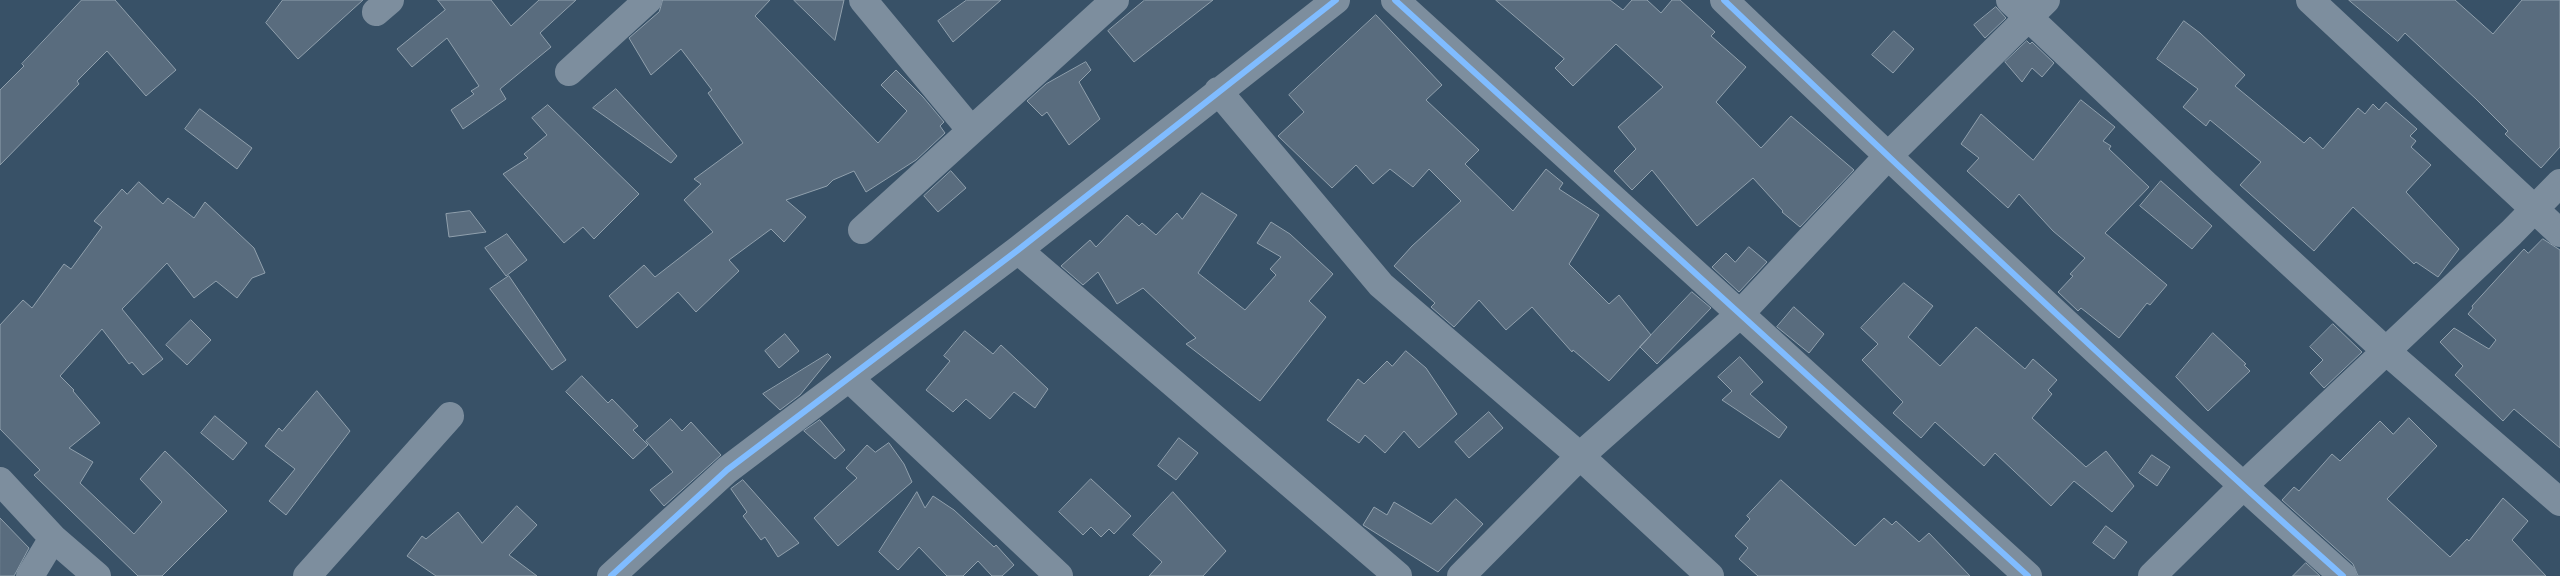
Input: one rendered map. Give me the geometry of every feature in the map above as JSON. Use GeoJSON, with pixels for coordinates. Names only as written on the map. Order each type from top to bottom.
{"type":"FeatureCollection","features":[{"type":"Feature","properties":{"kind":"street"},"geometry":{"type":"LineString","coordinates":[[569,72],[648,0]]}},
{"type":"Feature","properties":{"kind":"street"},"geometry":{"type":"LineString","coordinates":[[862,230],[970,129],[1114,0]]}},
{"type":"Feature","properties":{"kind":"street"},"geometry":{"type":"LineString","coordinates":[[611,576],[727,470],[850,379],[1018,250],[1336,0]]}},
{"type":"Feature","properties":{"kind":"street"},"geometry":{"type":"LineString","coordinates":[[1395,0],[2028,576]]}},
{"type":"Feature","properties":{"kind":"street"},"geometry":{"type":"LineString","coordinates":[[1724,0],[1888,156],[2243,486],[2343,576]]}},
{"type":"Feature","properties":{"kind":"street"},"geometry":{"type":"LineString","coordinates":[[2310,0],[2560,233]]}},
{"type":"Feature","properties":{"kind":"street"},"geometry":{"type":"LineString","coordinates":[[873,4],[970,129]]}},
{"type":"Feature","properties":{"kind":"street"},"geometry":{"type":"LineString","coordinates":[[1461,576],[1580,456],[1739,315],[2028,6],[2204,184],[2386,351],[2560,502]]}},
{"type":"Feature","properties":{"kind":"street"},"geometry":{"type":"LineString","coordinates":[[1218,91],[1381,285],[1580,456],[1710,576]]}},
{"type":"Feature","properties":{"kind":"street"},"geometry":{"type":"LineString","coordinates":[[2152,576],[2243,486],[2534,210],[2560,183]]}},
{"type":"Feature","properties":{"kind":"street"},"geometry":{"type":"LineString","coordinates":[[1018,250],[1398,576]]}},
{"type":"Feature","properties":{"kind":"street"},"geometry":{"type":"LineString","coordinates":[[850,379],[1059,576]]}},
{"type":"Feature","properties":{"kind":"street"},"geometry":{"type":"LineString","coordinates":[[307,576],[450,416]]}},
{"type":"Feature","properties":{"kind":"street"},"geometry":{"type":"LineString","coordinates":[[0,481],[53,538],[96,576]]}},
{"type":"Feature","properties":{"kind":"street"},"geometry":{"type":"LineString","coordinates":[[30,576],[53,538]]}},
{"type":"Feature","properties":{"kind":"building"},"geometry":{"type":"Polygon","coordinates":[[[82,0],[115,0],[176,70],[146,96],[107,51],[77,81],[79,84],[0,165],[0,90],[24,66],[22,64],[82,0]]]}},
{"type":"Feature","properties":{"kind":"building"},"geometry":{"type":"Polygon","coordinates":[[[283,0],[363,0],[298,59],[266,23],[283,0]]]}},
{"type":"Feature","properties":{"kind":"building"},"geometry":{"type":"Polygon","coordinates":[[[438,0],[491,0],[511,26],[539,0],[576,0],[540,33],[551,47],[500,89],[506,99],[463,129],[451,110],[474,94],[471,91],[479,86],[447,38],[412,67],[397,49],[445,10],[438,0]]]}},
{"type":"Feature","properties":{"kind":"building"},"geometry":{"type":"Polygon","coordinates":[[[663,0],[770,0],[755,16],[878,143],[907,111],[881,85],[896,70],[923,97],[944,122],[940,126],[945,133],[916,160],[866,192],[854,171],[833,180],[827,186],[786,200],[806,217],[784,242],[771,229],[729,260],[739,271],[696,312],[678,292],[637,328],[609,296],[644,265],[655,277],[713,232],[684,200],[701,184],[694,179],[743,143],[708,93],[712,90],[681,49],[651,75],[629,38],[659,12],[663,0]]]}},
{"type":"Feature","properties":{"kind":"building"},"geometry":{"type":"Polygon","coordinates":[[[794,0],[844,0],[835,40],[794,0]]]}},
{"type":"Feature","properties":{"kind":"building"},"geometry":{"type":"Polygon","coordinates":[[[967,0],[1001,0],[953,42],[938,21],[967,0]]]}},
{"type":"Feature","properties":{"kind":"building"},"geometry":{"type":"Polygon","coordinates":[[[1145,0],[1213,0],[1134,62],[1108,31],[1145,0]]]}},
{"type":"Feature","properties":{"kind":"building"},"geometry":{"type":"Polygon","coordinates":[[[1496,0],[1610,0],[1623,10],[1632,0],[1647,0],[1661,13],[1672,0],[1680,0],[1715,32],[1711,36],[1746,67],[1716,102],[1761,148],[1791,116],[1854,170],[1800,227],[1782,212],[1753,178],[1697,226],[1652,170],[1632,190],[1614,171],[1636,149],[1618,127],[1663,87],[1616,44],[1573,86],[1555,68],[1564,59],[1496,0]]]}},
{"type":"Feature","properties":{"kind":"building"},"geometry":{"type":"Polygon","coordinates":[[[2349,0],[2455,0],[2493,34],[2522,0],[2560,0],[2560,147],[2541,168],[2505,134],[2508,131],[2476,99],[2405,33],[2398,41],[2349,0]]]}},
{"type":"Feature","properties":{"kind":"building"},"geometry":{"type":"Polygon","coordinates":[[[1996,7],[2006,18],[1985,38],[1974,25],[1996,7]]]}},
{"type":"Feature","properties":{"kind":"building"},"geometry":{"type":"Polygon","coordinates":[[[1376,15],[1442,85],[1426,100],[1479,150],[1465,164],[1513,211],[1546,169],[1563,183],[1559,189],[1599,215],[1569,264],[1609,304],[1619,295],[1651,335],[1609,381],[1573,350],[1572,352],[1532,307],[1506,330],[1479,300],[1454,327],[1431,307],[1435,303],[1394,266],[1412,246],[1461,201],[1429,169],[1413,187],[1390,169],[1373,184],[1356,165],[1332,188],[1278,136],[1304,112],[1289,95],[1376,15]]]}},
{"type":"Feature","properties":{"kind":"building"},"geometry":{"type":"Polygon","coordinates":[[[2184,21],[2200,33],[2245,75],[2235,86],[2304,143],[2310,137],[2323,149],[2358,108],[2365,114],[2373,104],[2379,110],[2386,102],[2417,129],[2410,136],[2416,141],[2411,147],[2431,165],[2406,192],[2459,249],[2438,277],[2416,262],[2414,264],[2353,207],[2314,251],[2240,185],[2261,162],[2210,120],[2206,126],[2183,107],[2198,89],[2157,59],[2184,21]]]}},
{"type":"Feature","properties":{"kind":"building"},"geometry":{"type":"Polygon","coordinates":[[[1894,31],[1914,49],[1893,73],[1872,55],[1894,31]]]}},
{"type":"Feature","properties":{"kind":"building"},"geometry":{"type":"Polygon","coordinates":[[[2027,41],[2030,44],[2032,42],[2054,63],[2042,77],[2032,68],[2022,82],[2005,62],[2027,41]]]}},
{"type":"Feature","properties":{"kind":"building"},"geometry":{"type":"Polygon","coordinates":[[[1086,62],[1091,70],[1079,82],[1100,119],[1069,145],[1047,112],[1042,116],[1027,101],[1046,84],[1086,62]]]}},
{"type":"Feature","properties":{"kind":"building"},"geometry":{"type":"Polygon","coordinates":[[[616,89],[677,156],[671,163],[593,108],[616,89]]]}},
{"type":"Feature","properties":{"kind":"building"},"geometry":{"type":"Polygon","coordinates":[[[2081,100],[2115,127],[2103,141],[2111,146],[2109,149],[2149,187],[2105,233],[2167,285],[2150,305],[2147,303],[2119,338],[2081,308],[2078,311],[2058,292],[2073,276],[2070,274],[2085,258],[2053,231],[2019,194],[2008,208],[1967,171],[1979,158],[1961,144],[1981,114],[2033,160],[2081,100]]]}},
{"type":"Feature","properties":{"kind":"building"},"geometry":{"type":"Polygon","coordinates":[[[548,105],[639,194],[594,239],[583,227],[564,243],[503,174],[528,158],[524,154],[547,135],[532,118],[548,105]]]}},
{"type":"Feature","properties":{"kind":"building"},"geometry":{"type":"Polygon","coordinates":[[[200,109],[252,148],[237,169],[185,129],[200,109]]]}},
{"type":"Feature","properties":{"kind":"building"},"geometry":{"type":"Polygon","coordinates":[[[951,171],[966,188],[938,212],[924,196],[951,171]]]}},
{"type":"Feature","properties":{"kind":"building"},"geometry":{"type":"Polygon","coordinates":[[[2161,181],[2212,226],[2192,249],[2140,206],[2161,181]]]}},
{"type":"Feature","properties":{"kind":"building"},"geometry":{"type":"Polygon","coordinates":[[[139,182],[163,204],[168,198],[194,218],[205,202],[254,248],[265,273],[252,278],[237,298],[216,281],[194,298],[167,263],[122,309],[163,359],[143,375],[132,362],[129,364],[102,329],[60,376],[74,390],[100,423],[69,448],[93,462],[80,483],[134,534],[162,502],[140,479],[165,451],[227,511],[162,576],[138,576],[34,475],[40,470],[0,429],[0,325],[23,300],[32,308],[64,264],[71,269],[102,227],[94,221],[122,189],[127,194],[139,182]]]}},
{"type":"Feature","properties":{"kind":"building"},"geometry":{"type":"Polygon","coordinates":[[[1202,193],[1237,215],[1198,273],[1245,310],[1276,275],[1270,269],[1281,257],[1257,243],[1271,222],[1290,234],[1333,274],[1309,301],[1326,317],[1260,401],[1186,344],[1196,338],[1143,288],[1117,304],[1098,272],[1083,285],[1061,266],[1090,240],[1096,247],[1127,215],[1139,226],[1142,223],[1156,235],[1177,213],[1182,219],[1202,193]]]}},
{"type":"Feature","properties":{"kind":"building"},"geometry":{"type":"Polygon","coordinates":[[[470,211],[486,232],[449,237],[446,214],[470,211]]]}},
{"type":"Feature","properties":{"kind":"building"},"geometry":{"type":"Polygon","coordinates":[[[507,234],[527,260],[506,276],[485,248],[507,234]]]}},
{"type":"Feature","properties":{"kind":"building"},"geometry":{"type":"Polygon","coordinates":[[[2543,239],[2560,250],[2560,448],[2514,409],[2503,421],[2455,375],[2463,366],[2440,342],[2454,328],[2489,349],[2496,340],[2468,314],[2473,308],[2472,306],[2524,249],[2528,253],[2543,239]]]}},
{"type":"Feature","properties":{"kind":"building"},"geometry":{"type":"Polygon","coordinates":[[[1749,247],[1767,262],[1739,292],[1712,267],[1726,253],[1735,262],[1749,247]]]}},
{"type":"Feature","properties":{"kind":"building"},"geometry":{"type":"Polygon","coordinates":[[[509,276],[566,360],[552,370],[490,289],[509,276]]]}},
{"type":"Feature","properties":{"kind":"building"},"geometry":{"type":"Polygon","coordinates":[[[1904,283],[1933,306],[1908,337],[1940,366],[1976,327],[2025,369],[2033,359],[2057,380],[2048,390],[2052,394],[2032,418],[2086,467],[2106,451],[2134,486],[2112,512],[2074,481],[2051,506],[1995,453],[1984,466],[1935,422],[1921,438],[1893,413],[1903,402],[1862,360],[1878,344],[1861,328],[1904,283]]]}},
{"type":"Feature","properties":{"kind":"building"},"geometry":{"type":"Polygon","coordinates":[[[1692,292],[1711,308],[1657,364],[1640,347],[1692,292]]]}},
{"type":"Feature","properties":{"kind":"building"},"geometry":{"type":"Polygon","coordinates":[[[1794,307],[1824,334],[1809,353],[1777,327],[1794,307]]]}},
{"type":"Feature","properties":{"kind":"building"},"geometry":{"type":"Polygon","coordinates":[[[191,320],[211,340],[187,365],[166,345],[191,320]]]}},
{"type":"Feature","properties":{"kind":"building"},"geometry":{"type":"Polygon","coordinates":[[[2333,324],[2362,352],[2324,388],[2310,373],[2323,360],[2310,347],[2333,324]]]}},
{"type":"Feature","properties":{"kind":"building"},"geometry":{"type":"Polygon","coordinates":[[[965,331],[993,354],[1001,345],[1048,389],[1035,408],[1014,392],[990,419],[966,399],[953,412],[926,390],[950,361],[944,356],[965,331]]]}},
{"type":"Feature","properties":{"kind":"building"},"geometry":{"type":"Polygon","coordinates":[[[2213,333],[2246,364],[2244,365],[2250,371],[2208,411],[2176,377],[2213,333]]]}},
{"type":"Feature","properties":{"kind":"building"},"geometry":{"type":"Polygon","coordinates":[[[785,334],[799,351],[779,368],[765,351],[785,334]]]}},
{"type":"Feature","properties":{"kind":"building"},"geometry":{"type":"Polygon","coordinates":[[[1406,351],[1426,368],[1457,414],[1419,448],[1404,431],[1385,453],[1365,435],[1359,443],[1327,420],[1358,379],[1364,384],[1387,361],[1392,366],[1406,351]]]}},
{"type":"Feature","properties":{"kind":"building"},"geometry":{"type":"Polygon","coordinates":[[[828,354],[831,357],[800,395],[780,410],[763,394],[828,354]]]}},
{"type":"Feature","properties":{"kind":"building"},"geometry":{"type":"Polygon","coordinates":[[[1740,357],[1763,382],[1750,394],[1787,427],[1779,438],[1722,400],[1732,391],[1718,377],[1740,357]]]}},
{"type":"Feature","properties":{"kind":"building"},"geometry":{"type":"Polygon","coordinates":[[[582,376],[608,403],[612,399],[638,426],[633,430],[648,445],[633,459],[566,392],[582,376]]]}},
{"type":"Feature","properties":{"kind":"building"},"geometry":{"type":"Polygon","coordinates":[[[317,391],[350,431],[286,515],[269,501],[295,469],[265,446],[279,428],[282,431],[317,391]]]}},
{"type":"Feature","properties":{"kind":"building"},"geometry":{"type":"Polygon","coordinates":[[[1489,412],[1503,428],[1469,458],[1455,442],[1489,412]]]}},
{"type":"Feature","properties":{"kind":"building"},"geometry":{"type":"Polygon","coordinates":[[[215,416],[247,443],[233,460],[201,433],[215,416]]]}},
{"type":"Feature","properties":{"kind":"building"},"geometry":{"type":"Polygon","coordinates":[[[2409,418],[2437,446],[2387,499],[2450,557],[2467,539],[2469,541],[2503,498],[2528,521],[2512,540],[2546,576],[2358,576],[2353,564],[2282,500],[2294,487],[2299,491],[2332,454],[2340,461],[2380,421],[2393,434],[2409,418]]]}},
{"type":"Feature","properties":{"kind":"building"},"geometry":{"type":"Polygon","coordinates":[[[671,419],[682,431],[691,422],[721,455],[664,506],[650,490],[673,472],[646,441],[671,419]]]}},
{"type":"Feature","properties":{"kind":"building"},"geometry":{"type":"Polygon","coordinates":[[[820,420],[845,450],[835,459],[804,431],[820,420]]]}},
{"type":"Feature","properties":{"kind":"building"},"geometry":{"type":"Polygon","coordinates":[[[1179,438],[1198,453],[1176,480],[1158,466],[1179,438]]]}},
{"type":"Feature","properties":{"kind":"building"},"geometry":{"type":"Polygon","coordinates":[[[889,443],[904,464],[912,482],[838,546],[814,518],[857,478],[846,468],[867,445],[875,452],[889,443]]]}},
{"type":"Feature","properties":{"kind":"building"},"geometry":{"type":"Polygon","coordinates":[[[2152,455],[2170,467],[2157,486],[2139,473],[2152,455]]]}},
{"type":"Feature","properties":{"kind":"building"},"geometry":{"type":"Polygon","coordinates":[[[1091,479],[1131,516],[1114,534],[1109,529],[1101,537],[1091,527],[1083,535],[1059,512],[1091,479]]]}},
{"type":"Feature","properties":{"kind":"building"},"geometry":{"type":"Polygon","coordinates":[[[743,480],[799,543],[778,557],[765,537],[761,540],[743,516],[747,512],[731,489],[743,480]]]}},
{"type":"Feature","properties":{"kind":"building"},"geometry":{"type":"Polygon","coordinates":[[[1781,480],[1855,546],[1884,518],[1892,525],[1896,521],[1919,542],[1929,533],[1970,576],[1758,576],[1739,559],[1748,548],[1735,536],[1750,519],[1747,516],[1781,480]]]}},
{"type":"Feature","properties":{"kind":"building"},"geometry":{"type":"Polygon","coordinates":[[[917,492],[925,508],[933,496],[954,510],[994,547],[996,545],[1014,565],[1002,576],[992,576],[978,561],[963,576],[947,576],[919,547],[898,570],[879,552],[917,492]]]}},
{"type":"Feature","properties":{"kind":"building"},"geometry":{"type":"Polygon","coordinates":[[[1173,492],[1226,551],[1203,576],[1149,576],[1162,562],[1133,535],[1173,492]]]}},
{"type":"Feature","properties":{"kind":"building"},"geometry":{"type":"Polygon","coordinates":[[[1456,499],[1483,524],[1438,572],[1363,525],[1374,507],[1387,515],[1394,502],[1431,524],[1456,499]]]}},
{"type":"Feature","properties":{"kind":"building"},"geometry":{"type":"Polygon","coordinates":[[[517,506],[537,525],[509,555],[537,576],[436,576],[407,556],[422,536],[426,539],[458,512],[482,543],[517,506]]]}},
{"type":"Feature","properties":{"kind":"building"},"geometry":{"type":"Polygon","coordinates":[[[0,518],[29,548],[14,576],[0,576],[0,518]]]}},
{"type":"Feature","properties":{"kind":"building"},"geometry":{"type":"Polygon","coordinates":[[[2106,526],[2127,542],[2114,559],[2093,543],[2106,526]]]}},
{"type":"Feature","properties":{"kind":"building"},"geometry":{"type":"Polygon","coordinates":[[[2306,563],[2320,576],[2293,576],[2306,563]]]}},
{"type":"Feature","properties":{"kind":"cycle path"},"geometry":{"type":"LineString","coordinates":[[611,576],[727,470],[1018,250],[1336,0]]}},
{"type":"Feature","properties":{"kind":"cycle path"},"geometry":{"type":"LineString","coordinates":[[1395,0],[2028,576]]}},
{"type":"Feature","properties":{"kind":"cycle path"},"geometry":{"type":"LineString","coordinates":[[1724,0],[2031,291],[2343,576]]}}]}
